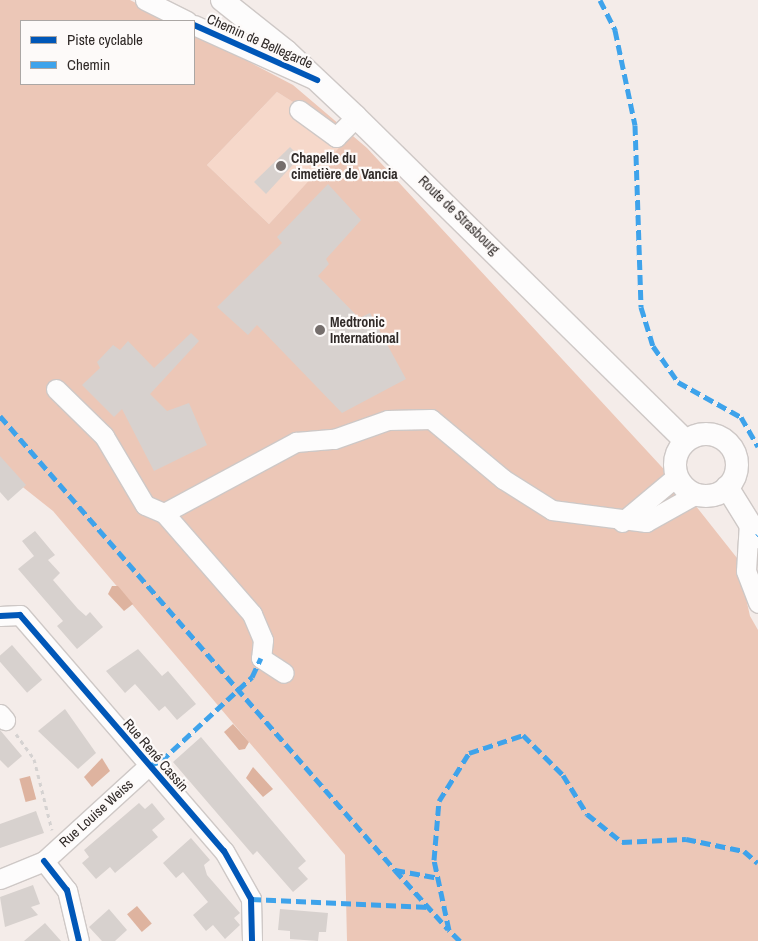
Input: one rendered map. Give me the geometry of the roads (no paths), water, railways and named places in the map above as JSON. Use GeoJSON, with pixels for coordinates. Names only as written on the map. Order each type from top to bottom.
{"type":"FeatureCollection","features":[{"type":"Feature","properties":{"kind":"main road","name":"Route de Strasbourg"},"geometry":{"type":"LineString","coordinates":[[222,0],[317,80],[356,117],[686,441]]}},
{"type":"Feature","properties":{"kind":"main road"},"geometry":{"type":"LineString","coordinates":[[705,434],[725,440],[736,458],[727,487],[710,495],[696,494],[677,476],[676,458],[686,441],[705,434]]}},
{"type":"Feature","properties":{"kind":"main road"},"geometry":{"type":"LineString","coordinates":[[727,487],[754,530]]}},
{"type":"Feature","properties":{"kind":"street","name":"Chemin de Bellegarde"},"geometry":{"type":"LineString","coordinates":[[145,0],[184,20]]}},
{"type":"Feature","properties":{"kind":"street","name":"Chemin de Bellegarde"},"geometry":{"type":"LineString","coordinates":[[195,25],[317,80]]}},
{"type":"Feature","properties":{"kind":"street"},"geometry":{"type":"LineString","coordinates":[[299,110],[336,137],[356,117]]}},
{"type":"Feature","properties":{"kind":"street"},"geometry":{"type":"LineString","coordinates":[[56,389],[104,436],[145,505],[164,513],[252,614],[262,640],[261,658],[284,673]]}},
{"type":"Feature","properties":{"kind":"street"},"geometry":{"type":"LineString","coordinates":[[164,513],[296,442],[334,439],[388,420],[431,419],[540,504],[622,522],[661,516],[696,494]]}},
{"type":"Feature","properties":{"kind":"street"},"geometry":{"type":"LineString","coordinates":[[622,522],[677,476]]}},
{"type":"Feature","properties":{"kind":"street"},"geometry":{"type":"LineString","coordinates":[[754,530],[746,571],[758,603]]}},
{"type":"Feature","properties":{"kind":"street","name":"Rue René Cassin"},"geometry":{"type":"LineString","coordinates":[[0,616],[20,615],[240,874],[251,899],[252,941]]}},
{"type":"Feature","properties":{"kind":"street","name":"Rue Louise Weiss"},"geometry":{"type":"LineString","coordinates":[[0,879],[44,861],[148,766]]}},
{"type":"Feature","properties":{"kind":"street"},"geometry":{"type":"LineString","coordinates":[[44,861],[67,890],[78,941]]}},
{"type":"Feature","properties":{"kind":"place","name":"Chapelle du cimetière de Vancia"},"geometry":{"type":"Point","coordinates":[281,166]}},
{"type":"Feature","properties":{"kind":"place","name":"Medtronic International"},"geometry":{"type":"Point","coordinates":[320,330]}}]}
